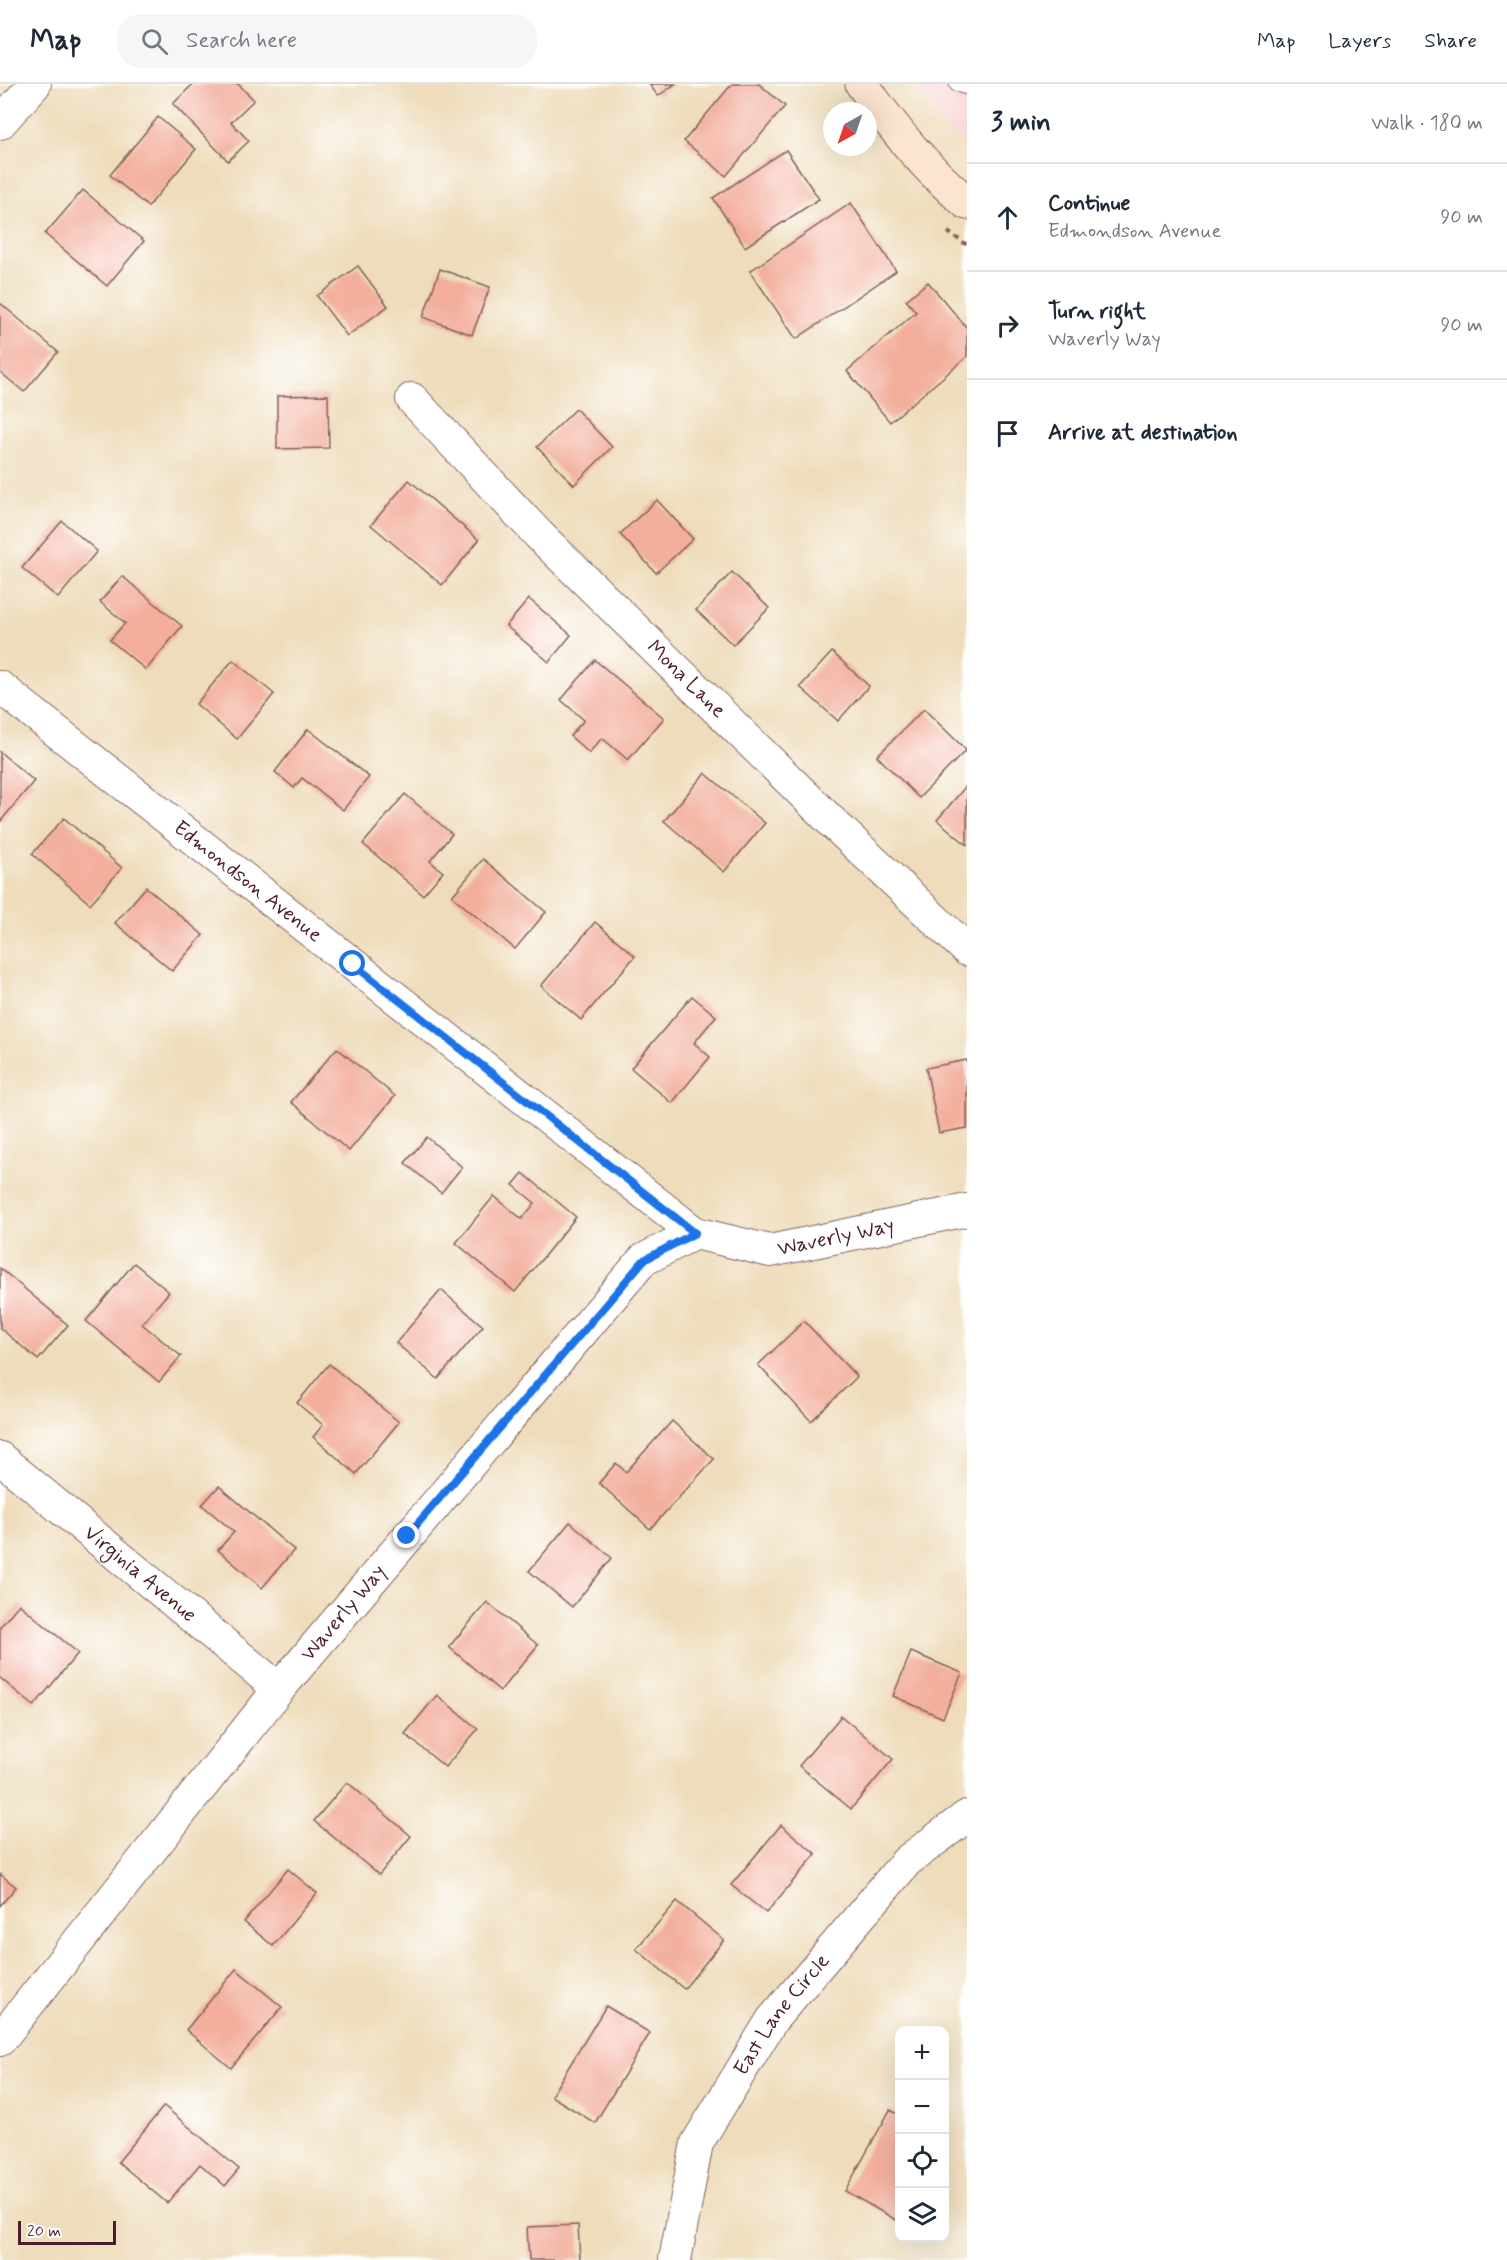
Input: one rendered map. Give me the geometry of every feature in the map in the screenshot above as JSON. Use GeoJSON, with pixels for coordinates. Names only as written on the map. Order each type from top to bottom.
{"type":"FeatureCollection","features":[{"type":"Feature","properties":{"kind":"main road"},"geometry":{"type":"LineString","coordinates":[[862,84],[913,152],[938,179],[967,203]]}},
{"type":"Feature","properties":{"kind":"street"},"geometry":{"type":"LineString","coordinates":[[0,123],[35,84]]}},
{"type":"Feature","properties":{"kind":"street","name":"Mona Lane"},"geometry":{"type":"LineString","coordinates":[[412,399],[538,534],[832,823],[967,950]]}},
{"type":"Feature","properties":{"kind":"street","name":"Edmondson Avenue"},"geometry":{"type":"LineString","coordinates":[[0,687],[695,1233]]}},
{"type":"Feature","properties":{"kind":"street","name":"Waverly Way"},"geometry":{"type":"LineString","coordinates":[[0,2040],[279,1689],[644,1260],[695,1233],[770,1251],[967,1210]]}},
{"type":"Feature","properties":{"kind":"street","name":"Virginia Avenue"},"geometry":{"type":"LineString","coordinates":[[0,1458],[279,1689]]}},
{"type":"Feature","properties":{"kind":"street","name":"East Lane Circle"},"geometry":{"type":"LineString","coordinates":[[675,2260],[697,2143],[772,2020],[907,1861],[967,1816]]}},
{"type":"Feature","properties":{"kind":"lane"},"geometry":{"type":"LineString","coordinates":[[957,84],[967,87]]}},
{"type":"Feature","properties":{"kind":"shaded area"},"geometry":{"type":"Polygon","coordinates":[[[918,84],[967,84],[967,148],[938,123],[918,84]]]}},
{"type":"Feature","properties":{"kind":"building"},"geometry":{"type":"Polygon","coordinates":[[[193,84],[238,84],[254,100],[231,122],[249,141],[228,161],[173,104],[193,84]]]}},
{"type":"Feature","properties":{"kind":"building"},"geometry":{"type":"Polygon","coordinates":[[[649,84],[675,84],[658,96],[649,84]]]}},
{"type":"Feature","properties":{"kind":"building"},"geometry":{"type":"Polygon","coordinates":[[[732,84],[759,84],[785,106],[726,176],[684,141],[732,84]]]}},
{"type":"Feature","properties":{"kind":"building"},"geometry":{"type":"Polygon","coordinates":[[[158,117],[196,149],[148,207],[110,175],[158,117]]]}},
{"type":"Feature","properties":{"kind":"building"},"geometry":{"type":"Polygon","coordinates":[[[786,150],[819,199],[745,247],[713,198],[786,150]]]}},
{"type":"Feature","properties":{"kind":"building"},"geometry":{"type":"Polygon","coordinates":[[[83,190],[144,241],[107,286],[45,234],[83,190]]]}},
{"type":"Feature","properties":{"kind":"building"},"geometry":{"type":"Polygon","coordinates":[[[851,203],[896,271],[796,339],[750,271],[851,203]]]}},
{"type":"Feature","properties":{"kind":"building"},"geometry":{"type":"Polygon","coordinates":[[[358,266],[388,306],[347,336],[317,296],[358,266]]]}},
{"type":"Feature","properties":{"kind":"building"},"geometry":{"type":"Polygon","coordinates":[[[440,269],[490,287],[472,335],[423,317],[440,269]]]}},
{"type":"Feature","properties":{"kind":"building"},"geometry":{"type":"Polygon","coordinates":[[[928,282],[967,328],[967,357],[890,422],[847,371],[916,312],[906,300],[928,282]]]}},
{"type":"Feature","properties":{"kind":"building"},"geometry":{"type":"Polygon","coordinates":[[[0,303],[58,352],[24,392],[0,372],[0,303]]]}},
{"type":"Feature","properties":{"kind":"building"},"geometry":{"type":"Polygon","coordinates":[[[328,395],[329,448],[277,449],[277,396],[328,395]]]}},
{"type":"Feature","properties":{"kind":"building"},"geometry":{"type":"Polygon","coordinates":[[[576,409],[612,447],[574,485],[537,447],[576,409]]]}},
{"type":"Feature","properties":{"kind":"building"},"geometry":{"type":"Polygon","coordinates":[[[409,480],[479,540],[442,585],[371,525],[409,480]]]}},
{"type":"Feature","properties":{"kind":"building"},"geometry":{"type":"Polygon","coordinates":[[[657,500],[693,539],[656,573],[620,534],[657,500]]]}},
{"type":"Feature","properties":{"kind":"building"},"geometry":{"type":"Polygon","coordinates":[[[62,521],[97,551],[58,598],[22,568],[62,521]]]}},
{"type":"Feature","properties":{"kind":"building"},"geometry":{"type":"Polygon","coordinates":[[[732,572],[769,608],[733,645],[696,610],[732,572]]]}},
{"type":"Feature","properties":{"kind":"building"},"geometry":{"type":"Polygon","coordinates":[[[122,576],[182,626],[146,670],[110,640],[125,623],[100,602],[122,576]]]}},
{"type":"Feature","properties":{"kind":"building"},"geometry":{"type":"Polygon","coordinates":[[[529,599],[571,635],[549,662],[506,626],[529,599]]]}},
{"type":"Feature","properties":{"kind":"building"},"geometry":{"type":"Polygon","coordinates":[[[832,652],[869,686],[838,721],[800,687],[832,652]]]}},
{"type":"Feature","properties":{"kind":"building"},"geometry":{"type":"Polygon","coordinates":[[[233,660],[274,694],[237,739],[196,704],[233,660]]]}},
{"type":"Feature","properties":{"kind":"building"},"geometry":{"type":"Polygon","coordinates":[[[595,660],[664,718],[628,760],[602,738],[589,753],[570,736],[584,720],[561,700],[595,660]]]}},
{"type":"Feature","properties":{"kind":"building"},"geometry":{"type":"Polygon","coordinates":[[[924,709],[966,750],[919,798],[877,756],[924,709]]]}},
{"type":"Feature","properties":{"kind":"building"},"geometry":{"type":"Polygon","coordinates":[[[308,729],[369,777],[343,810],[302,778],[294,788],[275,772],[308,729]]]}},
{"type":"Feature","properties":{"kind":"building"},"geometry":{"type":"Polygon","coordinates":[[[0,752],[34,781],[0,822],[0,752]]]}},
{"type":"Feature","properties":{"kind":"building"},"geometry":{"type":"Polygon","coordinates":[[[705,773],[765,823],[724,872],[664,821],[705,773]]]}},
{"type":"Feature","properties":{"kind":"building"},"geometry":{"type":"Polygon","coordinates":[[[967,785],[967,845],[937,820],[967,785]]]}},
{"type":"Feature","properties":{"kind":"building"},"geometry":{"type":"Polygon","coordinates":[[[405,794],[452,834],[430,861],[443,872],[423,895],[363,844],[405,794]]]}},
{"type":"Feature","properties":{"kind":"building"},"geometry":{"type":"Polygon","coordinates":[[[64,818],[122,868],[90,904],[32,854],[64,818]]]}},
{"type":"Feature","properties":{"kind":"building"},"geometry":{"type":"Polygon","coordinates":[[[483,859],[546,912],[515,949],[452,896],[483,859]]]}},
{"type":"Feature","properties":{"kind":"building"},"geometry":{"type":"Polygon","coordinates":[[[146,887],[203,935],[172,971],[115,923],[146,887]]]}},
{"type":"Feature","properties":{"kind":"building"},"geometry":{"type":"Polygon","coordinates":[[[595,922],[635,956],[581,1020],[541,986],[595,922]]]}},
{"type":"Feature","properties":{"kind":"building"},"geometry":{"type":"Polygon","coordinates":[[[692,996],[716,1016],[694,1043],[710,1057],[672,1103],[631,1068],[692,996]]]}},
{"type":"Feature","properties":{"kind":"building"},"geometry":{"type":"Polygon","coordinates":[[[337,1048],[395,1096],[349,1151],[291,1102],[337,1048]]]}},
{"type":"Feature","properties":{"kind":"building"},"geometry":{"type":"Polygon","coordinates":[[[967,1060],[967,1128],[939,1133],[926,1068],[967,1060]]]}},
{"type":"Feature","properties":{"kind":"building"},"geometry":{"type":"Polygon","coordinates":[[[427,1137],[462,1167],[441,1193],[405,1163],[427,1137]]]}},
{"type":"Feature","properties":{"kind":"building"},"geometry":{"type":"Polygon","coordinates":[[[523,1173],[576,1217],[515,1292],[456,1243],[494,1196],[522,1219],[535,1203],[513,1185],[523,1173]]]}},
{"type":"Feature","properties":{"kind":"building"},"geometry":{"type":"Polygon","coordinates":[[[134,1263],[169,1292],[142,1324],[181,1356],[159,1382],[86,1321],[134,1263]]]}},
{"type":"Feature","properties":{"kind":"building"},"geometry":{"type":"Polygon","coordinates":[[[0,1268],[68,1325],[38,1360],[0,1328],[0,1268]]]}},
{"type":"Feature","properties":{"kind":"building"},"geometry":{"type":"Polygon","coordinates":[[[441,1290],[483,1326],[438,1379],[396,1343],[441,1290]]]}},
{"type":"Feature","properties":{"kind":"building"},"geometry":{"type":"Polygon","coordinates":[[[804,1321],[857,1377],[811,1421],[758,1365],[804,1321]]]}},
{"type":"Feature","properties":{"kind":"building"},"geometry":{"type":"Polygon","coordinates":[[[329,1364],[399,1422],[356,1474],[313,1437],[323,1425],[297,1403],[329,1364]]]}},
{"type":"Feature","properties":{"kind":"building"},"geometry":{"type":"Polygon","coordinates":[[[672,1421],[714,1459],[650,1529],[599,1483],[616,1463],[626,1472],[672,1421]]]}},
{"type":"Feature","properties":{"kind":"building"},"geometry":{"type":"Polygon","coordinates":[[[219,1486],[294,1550],[262,1588],[218,1550],[234,1532],[202,1505],[219,1486]]]}},
{"type":"Feature","properties":{"kind":"building"},"geometry":{"type":"Polygon","coordinates":[[[570,1522],[612,1558],[572,1607],[529,1571],[570,1522]]]}},
{"type":"Feature","properties":{"kind":"building"},"geometry":{"type":"Polygon","coordinates":[[[487,1602],[538,1645],[500,1691],[449,1647],[487,1602]]]}},
{"type":"Feature","properties":{"kind":"building"},"geometry":{"type":"Polygon","coordinates":[[[19,1604],[78,1653],[34,1706],[0,1678],[0,1627],[19,1604]]]}},
{"type":"Feature","properties":{"kind":"building"},"geometry":{"type":"Polygon","coordinates":[[[911,1652],[962,1673],[943,1718],[893,1696],[911,1652]]]}},
{"type":"Feature","properties":{"kind":"building"},"geometry":{"type":"Polygon","coordinates":[[[437,1695],[478,1729],[445,1767],[405,1734],[437,1695]]]}},
{"type":"Feature","properties":{"kind":"building"},"geometry":{"type":"Polygon","coordinates":[[[841,1716],[893,1759],[851,1809],[799,1766],[841,1716]]]}},
{"type":"Feature","properties":{"kind":"building"},"geometry":{"type":"Polygon","coordinates":[[[347,1782],[411,1836],[379,1875],[314,1821],[347,1782]]]}},
{"type":"Feature","properties":{"kind":"building"},"geometry":{"type":"Polygon","coordinates":[[[781,1825],[816,1854],[766,1913],[731,1885],[781,1825]]]}},
{"type":"Feature","properties":{"kind":"building"},"geometry":{"type":"Polygon","coordinates":[[[288,1869],[317,1893],[273,1946],[244,1922],[288,1869]]]}},
{"type":"Feature","properties":{"kind":"building"},"geometry":{"type":"Polygon","coordinates":[[[0,1874],[16,1887],[0,1906],[0,1874]]]}},
{"type":"Feature","properties":{"kind":"building"},"geometry":{"type":"Polygon","coordinates":[[[677,1901],[724,1940],[684,1989],[636,1949],[677,1901]]]}},
{"type":"Feature","properties":{"kind":"building"},"geometry":{"type":"Polygon","coordinates":[[[236,1969],[282,2007],[231,2068],[186,2030],[236,1969]]]}},
{"type":"Feature","properties":{"kind":"building"},"geometry":{"type":"Polygon","coordinates":[[[606,2006],[650,2033],[595,2123],[551,2096],[606,2006]]]}},
{"type":"Feature","properties":{"kind":"building"},"geometry":{"type":"Polygon","coordinates":[[[164,2106],[239,2169],[225,2186],[200,2164],[167,2203],[118,2162],[164,2106]]]}},
{"type":"Feature","properties":{"kind":"building"},"geometry":{"type":"Polygon","coordinates":[[[890,2110],[895,2112],[895,2219],[845,2191],[890,2110]]]}},
{"type":"Feature","properties":{"kind":"building"},"geometry":{"type":"Polygon","coordinates":[[[578,2225],[580,2260],[529,2260],[527,2227],[578,2225]]]}},
{"type":"Feature","properties":{"kind":"route"},"geometry":{"type":"LineString","coordinates":[[353,964],[695,1233],[644,1260],[407,1536]]}}]}
